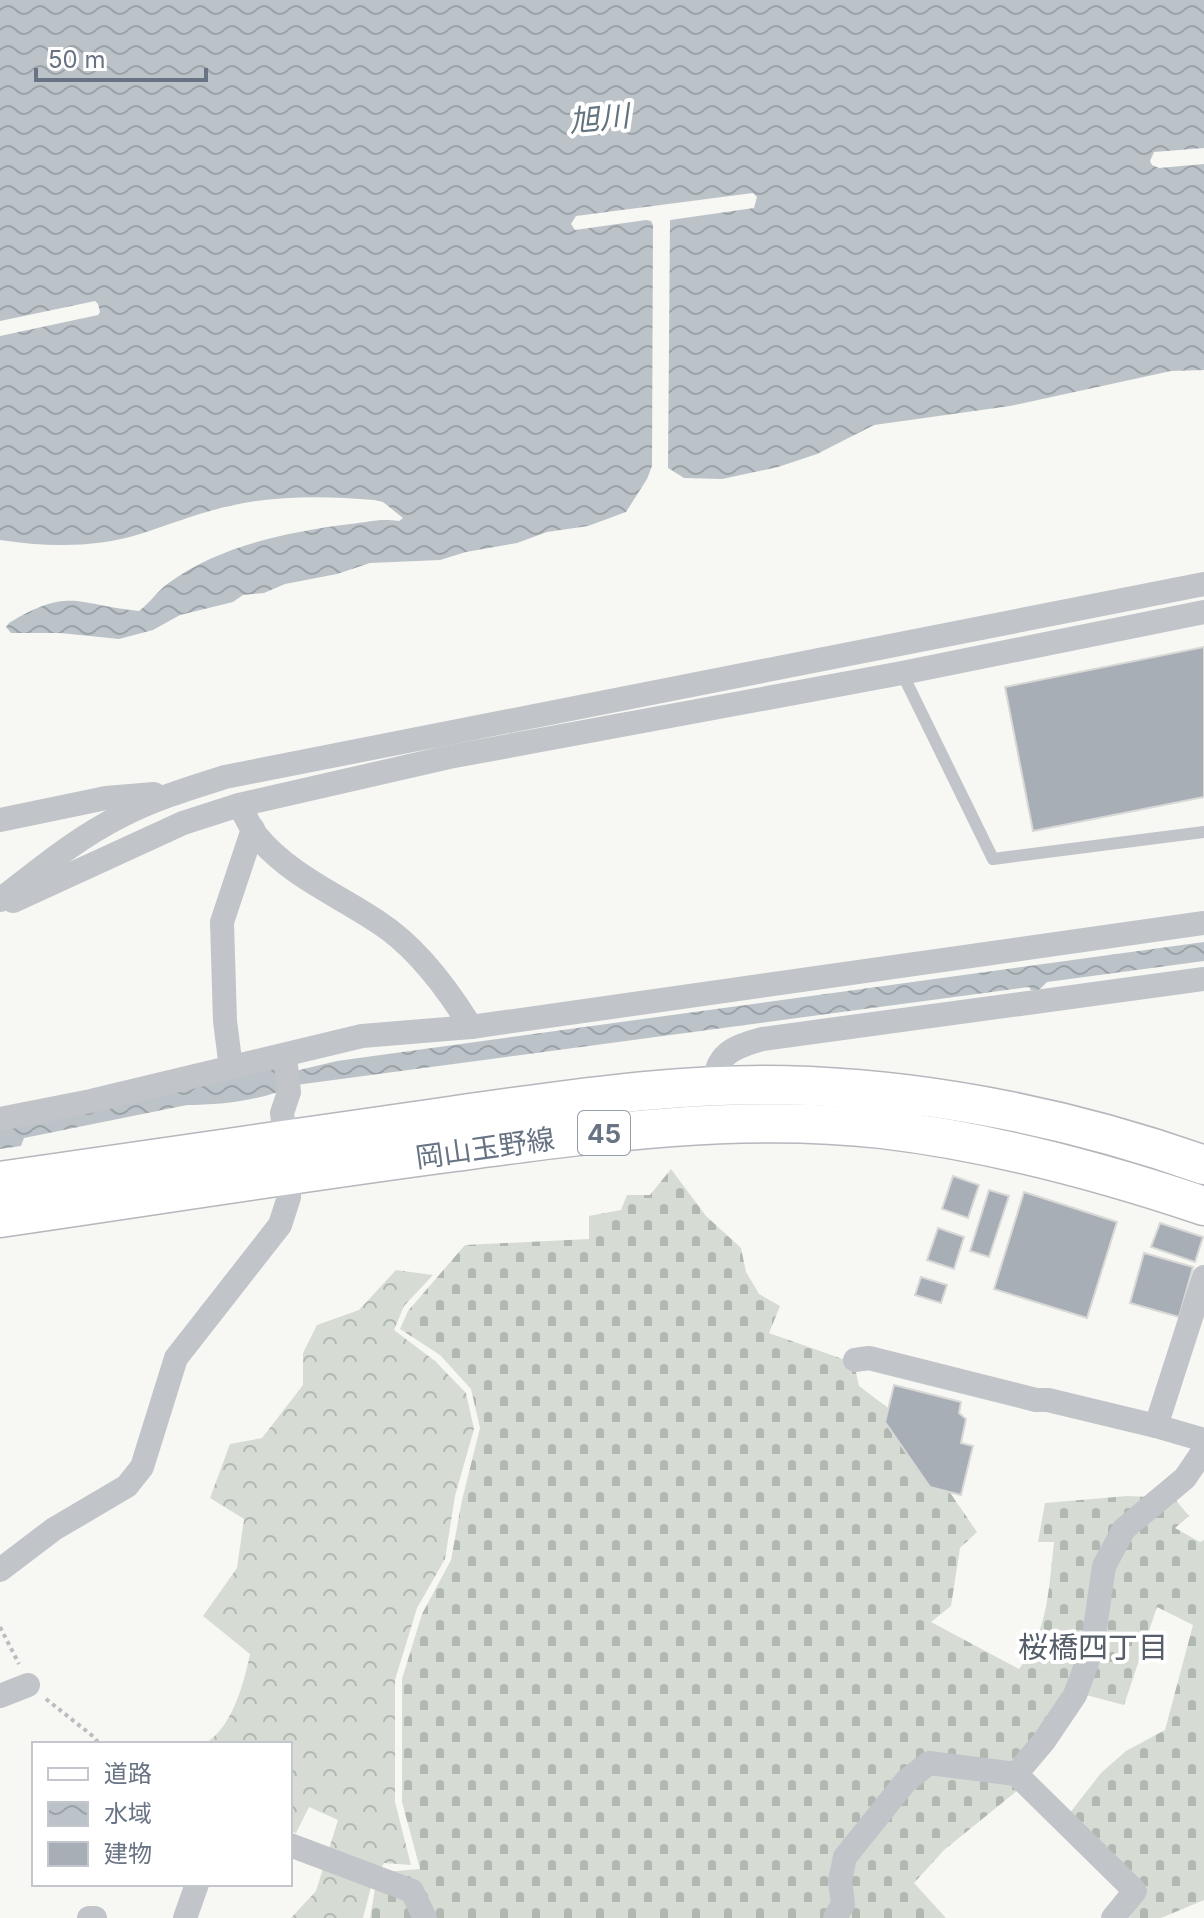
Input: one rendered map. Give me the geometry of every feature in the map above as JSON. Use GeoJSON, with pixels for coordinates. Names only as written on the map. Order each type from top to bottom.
{"type":"FeatureCollection","features":[{"type":"Feature","properties":{"kind":"main road","name":"岡山玉野線"},"geometry":{"type":"LineString","coordinates":[[0,1218],[598,1095],[713,1086],[823,1087],[886,1092],[986,1107],[1078,1126],[1204,1165]]}},
{"type":"Feature","properties":{"kind":"main road","name":"岡山玉野線"},"geometry":{"type":"LineString","coordinates":[[0,1181],[713,1124],[881,1129],[975,1144],[1060,1163],[1204,1206]]}},
{"type":"Feature","properties":{"kind":"street"},"geometry":{"type":"LineString","coordinates":[[0,903],[66,848],[121,816],[176,792],[225,777],[1204,584]]}},
{"type":"Feature","properties":{"kind":"street"},"geometry":{"type":"LineString","coordinates":[[0,903],[25,896],[108,855],[183,823],[239,805],[449,757],[902,673],[1204,612]]}},
{"type":"Feature","properties":{"kind":"street"},"geometry":{"type":"LineString","coordinates":[[0,820],[106,798],[176,792]]}},
{"type":"Feature","properties":{"kind":"street"},"geometry":{"type":"LineString","coordinates":[[239,805],[253,829],[281,859],[380,923],[410,948],[449,992],[471,1027]]}},
{"type":"Feature","properties":{"kind":"street"},"geometry":{"type":"LineString","coordinates":[[231,1068],[225,1021],[222,922],[253,829]]}},
{"type":"Feature","properties":{"kind":"street"},"geometry":{"type":"LineString","coordinates":[[0,1119],[231,1068],[285,1061],[362,1036],[471,1027],[1204,923]]}},
{"type":"Feature","properties":{"kind":"street"},"geometry":{"type":"LineString","coordinates":[[713,1124],[713,1086],[721,1060],[733,1047],[762,1039],[1204,979]]}},
{"type":"Feature","properties":{"kind":"street"},"geometry":{"type":"LineString","coordinates":[[0,1570],[54,1529],[127,1486],[142,1467],[176,1358],[280,1225],[289,1197],[282,1113],[289,1092],[285,1061]]}},
{"type":"Feature","properties":{"kind":"street"},"geometry":{"type":"LineString","coordinates":[[1156,1426],[1204,1277]]}},
{"type":"Feature","properties":{"kind":"street"},"geometry":{"type":"LineString","coordinates":[[855,1360],[869,1358],[1204,1440]]}},
{"type":"Feature","properties":{"kind":"street"},"geometry":{"type":"LineString","coordinates":[[1016,1774],[1044,1741],[1075,1695],[1092,1649],[1104,1566],[1124,1529],[1185,1478],[1204,1450]]}},
{"type":"Feature","properties":{"kind":"street"},"geometry":{"type":"LineString","coordinates":[[0,1696],[28,1685]]}},
{"type":"Feature","properties":{"kind":"street"},"geometry":{"type":"LineString","coordinates":[[835,1918],[843,1904],[840,1881],[845,1857],[906,1781],[929,1763],[1016,1774],[1135,1891],[1113,1918]]}},
{"type":"Feature","properties":{"kind":"street"},"geometry":{"type":"LineString","coordinates":[[292,1846],[412,1891],[425,1918]]}},
{"type":"Feature","properties":{"kind":"street"},"geometry":{"type":"LineString","coordinates":[[185,1918],[196,1886]]}},
{"type":"Feature","properties":{"kind":"lane"},"geometry":{"type":"LineString","coordinates":[[902,673],[993,859],[1204,832]]}},
{"type":"Feature","properties":{"kind":"green space"},"geometry":{"type":"Polygon","coordinates":[[[671,1169],[706,1216],[741,1248],[746,1272],[759,1294],[780,1306],[769,1333],[854,1363],[859,1386],[896,1414],[977,1532],[960,1548],[951,1606],[931,1622],[1019,1669],[1042,1625],[1048,1592],[1054,1542],[1038,1542],[1045,1503],[1127,1496],[1174,1498],[1189,1516],[1175,1528],[1200,1542],[1204,1540],[1204,1900],[1161,1918],[1129,1918],[1146,1893],[1069,1814],[1101,1773],[1126,1751],[1165,1730],[1193,1625],[1157,1607],[1124,1705],[1086,1695],[1018,1790],[944,1850],[914,1883],[946,1918],[370,1918],[375,1889],[383,1872],[420,1869],[402,1802],[402,1679],[422,1614],[451,1560],[480,1428],[471,1389],[440,1355],[400,1329],[408,1311],[465,1245],[589,1239],[589,1216],[621,1210],[627,1195],[650,1195],[671,1169]]]}},
{"type":"Feature","properties":{"kind":"green space"},"geometry":{"type":"Polygon","coordinates":[[[396,1270],[433,1275],[404,1306],[394,1330],[435,1361],[466,1393],[474,1429],[455,1496],[445,1559],[417,1608],[395,1680],[395,1802],[411,1865],[384,1863],[371,1887],[363,1918],[291,1918],[316,1891],[338,1820],[309,1807],[296,1833],[292,1832],[292,1742],[207,1742],[229,1717],[250,1654],[203,1616],[237,1568],[244,1519],[210,1498],[230,1444],[262,1438],[303,1385],[303,1353],[317,1325],[359,1310],[396,1270]]]}},
{"type":"Feature","properties":{"kind":"water","name":"旭川"},"geometry":{"type":"Polygon","coordinates":[[[0,0],[1204,0],[1204,148],[1154,152],[1150,161],[1159,168],[1204,164],[1204,370],[1171,371],[1010,406],[874,425],[817,454],[778,467],[722,479],[684,478],[668,468],[670,220],[754,208],[757,197],[753,193],[576,216],[571,224],[575,230],[646,220],[653,225],[652,466],[626,512],[588,526],[547,532],[517,543],[440,560],[370,563],[337,574],[285,584],[264,593],[243,595],[233,602],[180,615],[153,630],[119,639],[60,633],[11,633],[6,627],[9,623],[61,601],[139,611],[166,585],[190,569],[256,542],[327,527],[380,520],[399,521],[403,518],[383,502],[374,500],[286,498],[222,508],[106,542],[53,545],[0,540],[0,336],[98,315],[100,312],[95,301],[0,321],[0,0]]]}},
{"type":"Feature","properties":{"kind":"water"},"geometry":{"type":"Polygon","coordinates":[[[1204,942],[1204,961],[1047,982],[1039,990],[1029,987],[296,1085],[243,1101],[187,1105],[24,1138],[21,1146],[0,1149],[0,1127],[275,1068],[295,1071],[337,1061],[1204,942]]]}},
{"type":"Feature","properties":{"kind":"building"},"geometry":{"type":"Polygon","coordinates":[[[1204,647],[1204,797],[1033,831],[1005,687],[1204,647]]]}},
{"type":"Feature","properties":{"kind":"building"},"geometry":{"type":"Polygon","coordinates":[[[953,1176],[979,1185],[968,1218],[942,1209],[953,1176]]]}},
{"type":"Feature","properties":{"kind":"building"},"geometry":{"type":"Polygon","coordinates":[[[989,1190],[1009,1196],[989,1257],[970,1251],[989,1190]]]}},
{"type":"Feature","properties":{"kind":"building"},"geometry":{"type":"Polygon","coordinates":[[[1024,1192],[1117,1222],[1087,1318],[994,1289],[1024,1192]]]}},
{"type":"Feature","properties":{"kind":"building"},"geometry":{"type":"Polygon","coordinates":[[[1160,1223],[1203,1237],[1195,1262],[1151,1247],[1160,1223]]]}},
{"type":"Feature","properties":{"kind":"building"},"geometry":{"type":"Polygon","coordinates":[[[938,1228],[964,1237],[954,1269],[927,1260],[938,1228]]]}},
{"type":"Feature","properties":{"kind":"building"},"geometry":{"type":"Polygon","coordinates":[[[1144,1253],[1193,1267],[1179,1317],[1130,1303],[1144,1253]]]}},
{"type":"Feature","properties":{"kind":"building"},"geometry":{"type":"Polygon","coordinates":[[[921,1277],[947,1285],[941,1303],[915,1295],[921,1277]]]}},
{"type":"Feature","properties":{"kind":"building"},"geometry":{"type":"Polygon","coordinates":[[[894,1385],[961,1402],[959,1413],[966,1419],[961,1443],[973,1446],[961,1495],[930,1487],[885,1422],[894,1385]]]}},
{"type":"Feature","properties":{"kind":"district","name":"桜橋四丁目"},"geometry":{"type":"Point","coordinates":[1093,1647]}}]}
